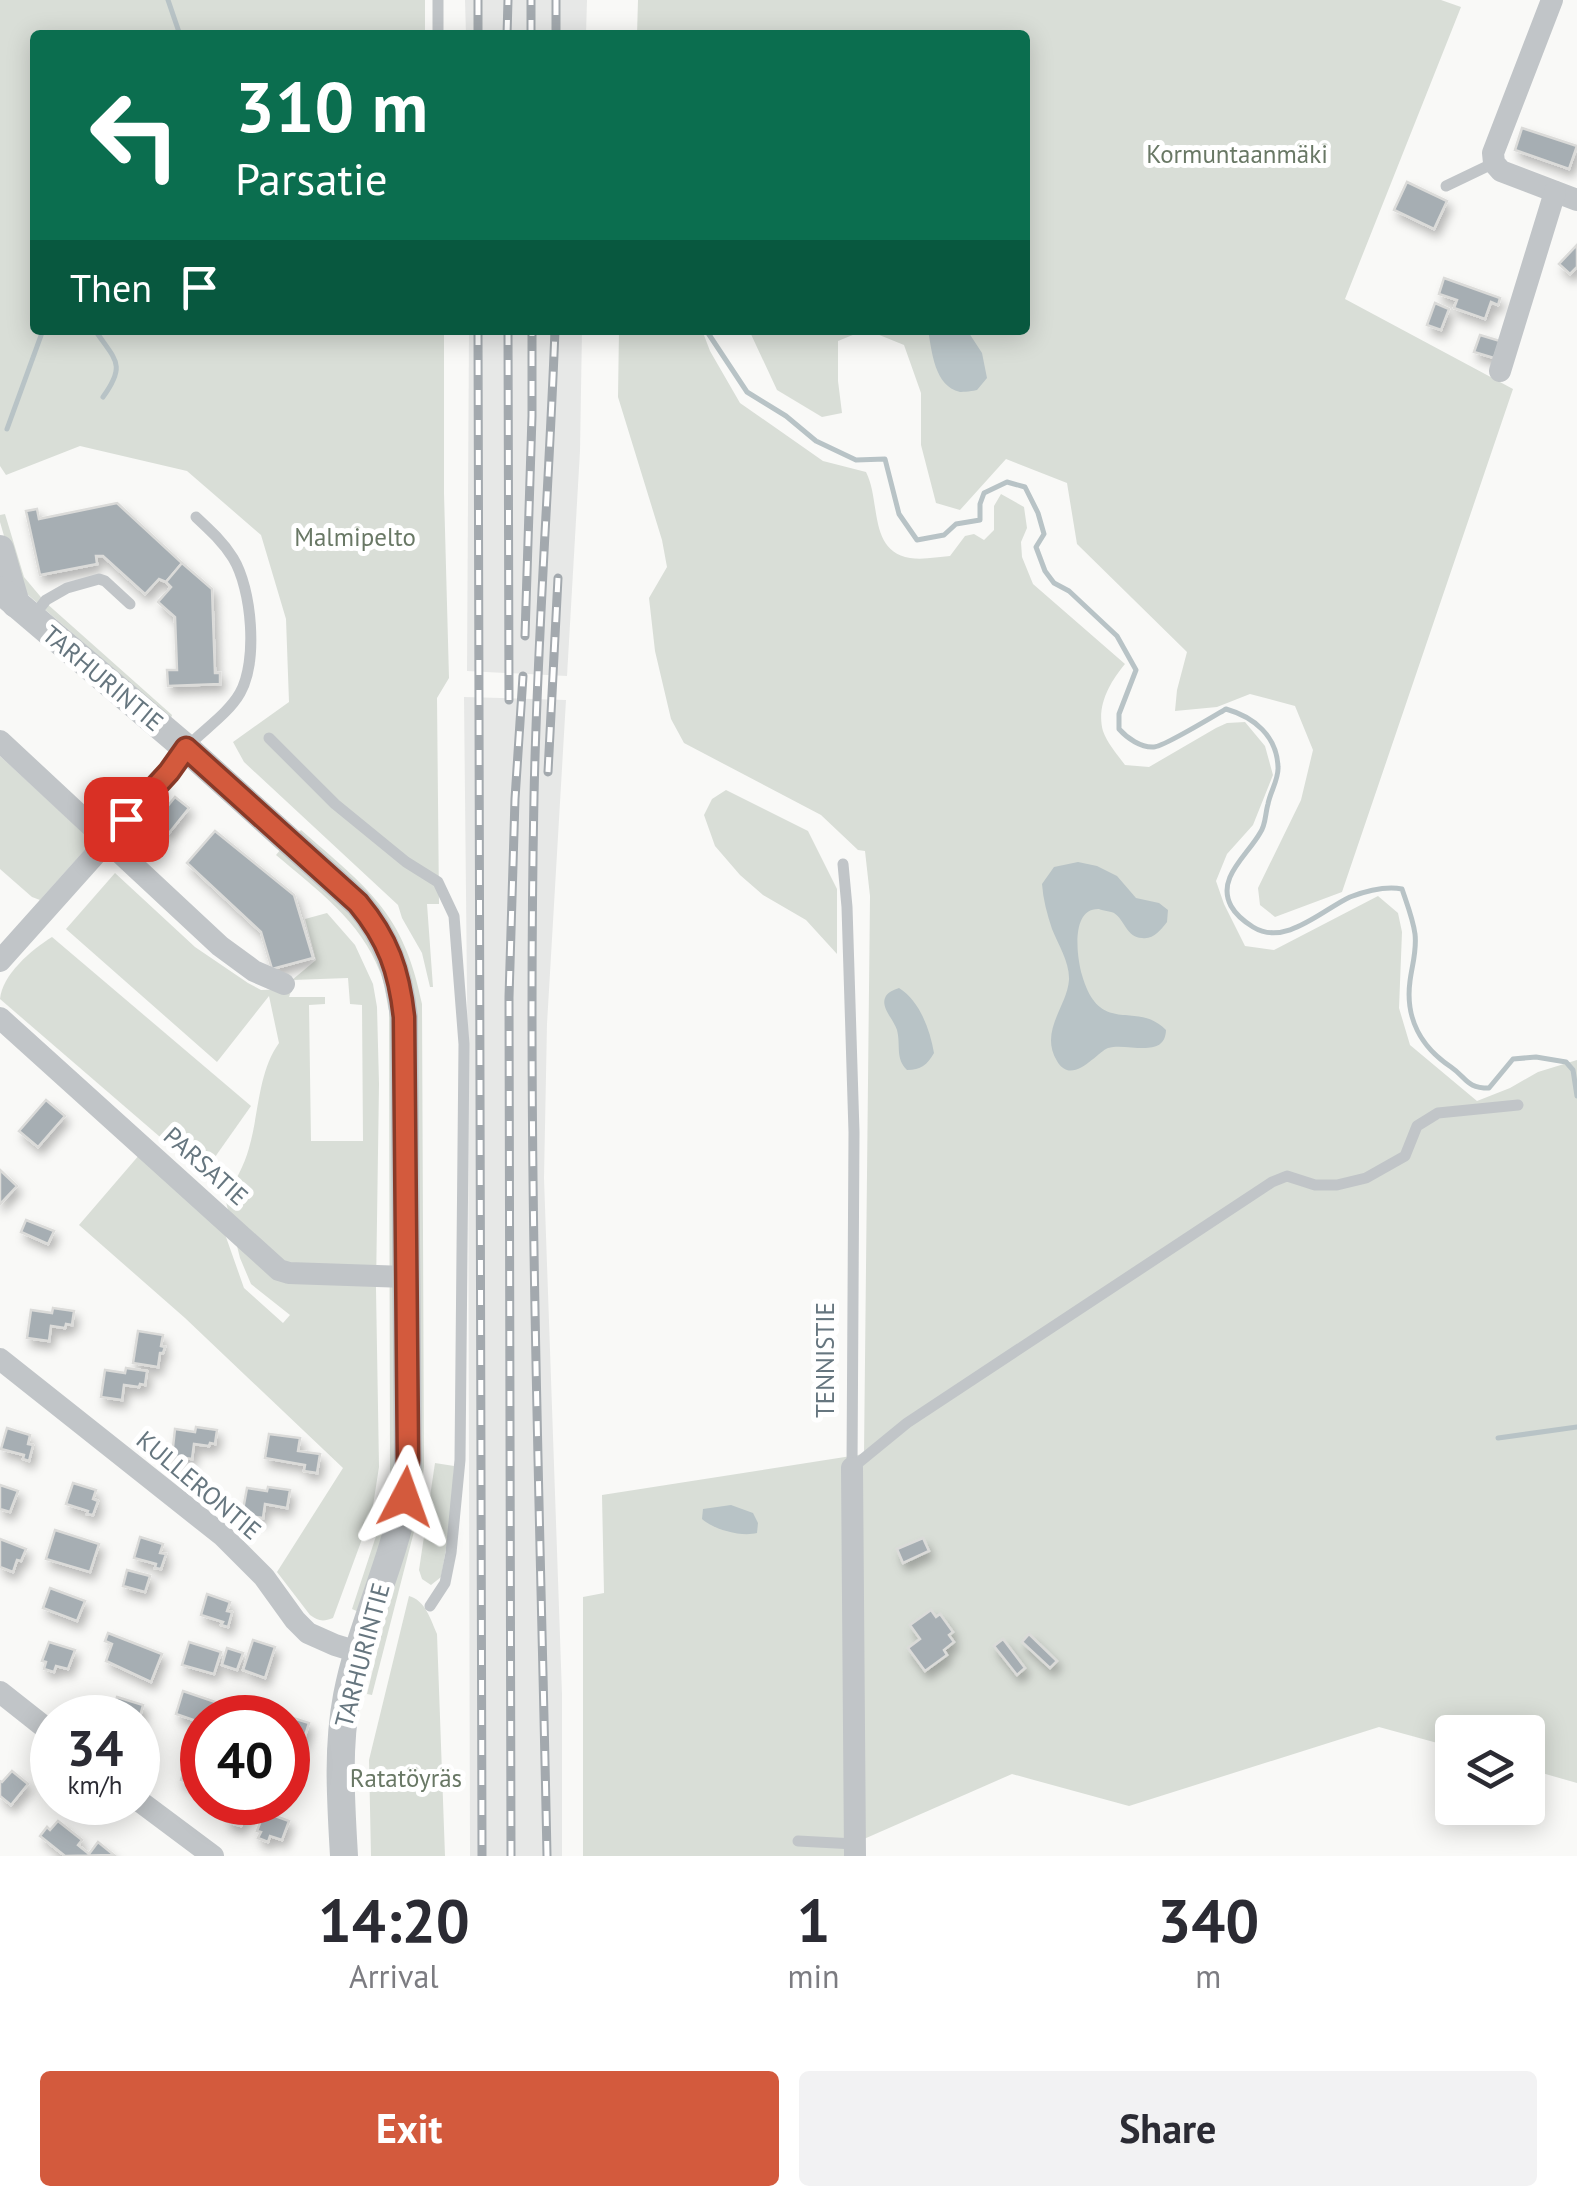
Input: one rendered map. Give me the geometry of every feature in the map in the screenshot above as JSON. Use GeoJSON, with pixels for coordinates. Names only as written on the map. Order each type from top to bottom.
{"type":"FeatureCollection","features":[{"type":"Feature","properties":{"kind":"street"},"geometry":{"type":"LineString","coordinates":[[1500,371],[1566,196],[1501,172],[1494,164],[1493,153],[1552,0]]}},
{"type":"Feature","properties":{"kind":"street"},"geometry":{"type":"LineString","coordinates":[[0,549],[16,604]]}},
{"type":"Feature","properties":{"kind":"street","name":"TARHURINTIE"},"geometry":{"type":"LineString","coordinates":[[16,604],[186,748],[358,903],[389,950],[398,978],[404,1017],[408,1460],[405,1497],[347,1694],[340,1740],[344,1856]]}},
{"type":"Feature","properties":{"kind":"street"},"geometry":{"type":"LineString","coordinates":[[0,742],[220,946],[254,970],[284,984]]}},
{"type":"Feature","properties":{"kind":"street"},"geometry":{"type":"LineString","coordinates":[[0,962],[186,748]]}},
{"type":"Feature","properties":{"kind":"street","name":"PARSATIE"},"geometry":{"type":"LineString","coordinates":[[0,1018],[279,1270],[289,1274],[406,1277]]}},
{"type":"Feature","properties":{"kind":"street","name":"KULLERONTIE"},"geometry":{"type":"LineString","coordinates":[[0,1359],[223,1536],[264,1577],[308,1633],[358,1652]]}},
{"type":"Feature","properties":{"kind":"street","name":"TENNISTIE"},"geometry":{"type":"LineString","coordinates":[[852,1468],[855,1850]]}},
{"type":"Feature","properties":{"kind":"street"},"geometry":{"type":"LineString","coordinates":[[0,1692],[30,1716]]}},
{"type":"Feature","properties":{"kind":"street"},"geometry":{"type":"LineString","coordinates":[[160,1816],[213,1856]]}},
{"type":"Feature","properties":{"kind":"lane"},"geometry":{"type":"LineString","coordinates":[[438,0],[438,30]]}},
{"type":"Feature","properties":{"kind":"lane"},"geometry":{"type":"LineString","coordinates":[[1446,186],[1494,164]]}},
{"type":"Feature","properties":{"kind":"lane"},"geometry":{"type":"LineString","coordinates":[[186,748],[234,702],[243,688],[250,657],[250,618],[235,561],[217,536],[196,518]]}},
{"type":"Feature","properties":{"kind":"lane"},"geometry":{"type":"LineString","coordinates":[[16,604],[46,600],[66,588],[98,579],[105,580],[130,604]]}},
{"type":"Feature","properties":{"kind":"lane"},"geometry":{"type":"LineString","coordinates":[[269,738],[335,804],[406,862],[438,882],[454,916],[464,1044],[460,1460],[445,1583],[430,1606]]}},
{"type":"Feature","properties":{"kind":"lane","name":"TENNISTIE"},"geometry":{"type":"LineString","coordinates":[[843,864],[854,1132],[852,1468]]}},
{"type":"Feature","properties":{"kind":"lane"},"geometry":{"type":"LineString","coordinates":[[852,1468],[907,1424],[1272,1182],[1288,1176],[1315,1185],[1337,1185],[1366,1178],[1404,1156],[1418,1126],[1438,1112],[1518,1106]]}},
{"type":"Feature","properties":{"kind":"lane"},"geometry":{"type":"LineString","coordinates":[[798,1840],[855,1850]]}},
{"type":"Feature","properties":{"kind":"shaded area"},"geometry":{"type":"Polygon","coordinates":[[[465,0],[587,0],[586,30],[466,30],[465,0]]]}},
{"type":"Feature","properties":{"kind":"shaded area"},"geometry":{"type":"Polygon","coordinates":[[[469,335],[582,335],[580,451],[567,676],[467,671],[469,335]]]}},
{"type":"Feature","properties":{"kind":"shaded area"},"geometry":{"type":"Polygon","coordinates":[[[929,335],[970,335],[982,353],[987,378],[977,390],[960,392],[945,383],[936,367],[929,335]]]}},
{"type":"Feature","properties":{"kind":"shaded area"},"geometry":{"type":"Polygon","coordinates":[[[464,697],[566,700],[547,1024],[544,1178],[562,1694],[562,1856],[470,1856],[464,697]]]}},
{"type":"Feature","properties":{"kind":"shaded area"},"geometry":{"type":"Polygon","coordinates":[[[1078,862],[1117,876],[1136,898],[1159,903],[1168,910],[1165,925],[1150,937],[1132,935],[1118,916],[1099,909],[1083,916],[1078,935],[1082,975],[1098,1006],[1109,1012],[1155,1021],[1166,1030],[1159,1045],[1108,1048],[1084,1066],[1070,1070],[1063,1068],[1052,1050],[1052,1029],[1069,974],[1048,918],[1042,884],[1054,867],[1078,862]]]}},
{"type":"Feature","properties":{"kind":"shaded area"},"geometry":{"type":"Polygon","coordinates":[[[899,988],[918,1008],[934,1053],[916,1069],[907,1070],[901,1061],[897,1030],[885,1006],[887,994],[899,988]]]}},
{"type":"Feature","properties":{"kind":"shaded area"},"geometry":{"type":"Polygon","coordinates":[[[731,1505],[753,1513],[757,1533],[728,1532],[702,1519],[703,1509],[731,1505]]]}},
{"type":"Feature","properties":{"kind":"green space","name":"Malmipelto"},"geometry":{"type":"Polygon","coordinates":[[[0,0],[425,0],[425,30],[30,30],[30,335],[444,335],[449,678],[437,698],[439,904],[427,904],[433,987],[422,953],[398,905],[244,762],[233,742],[289,702],[286,619],[261,535],[187,471],[80,446],[6,475],[0,466],[0,0]]]}},
{"type":"Feature","properties":{"kind":"green space","name":"Kormuntaanmäki"},"geometry":{"type":"Polygon","coordinates":[[[638,0],[1441,0],[1461,7],[1345,299],[1513,389],[1342,892],[1275,917],[1260,905],[1258,888],[1301,800],[1313,750],[1295,706],[1250,694],[1217,707],[1175,711],[1187,652],[1077,544],[1067,483],[1006,459],[960,510],[936,503],[921,445],[921,393],[904,345],[879,335],[1030,335],[1030,30],[637,30],[638,0]]]}},
{"type":"Feature","properties":{"kind":"green space"},"geometry":{"type":"Polygon","coordinates":[[[619,335],[704,335],[740,403],[823,461],[866,472],[882,535],[897,553],[915,559],[950,556],[965,536],[974,534],[984,540],[994,530],[994,506],[1001,494],[1024,507],[1027,528],[1021,542],[1022,557],[1033,584],[1125,664],[1106,695],[1101,722],[1107,740],[1125,765],[1149,767],[1216,728],[1245,722],[1265,746],[1273,775],[1253,825],[1227,854],[1216,881],[1245,946],[1274,950],[1378,896],[1398,913],[1402,932],[1399,1008],[1410,1045],[1477,1101],[1538,1072],[1577,1060],[1577,1783],[1545,1774],[1545,1715],[1435,1715],[1435,1742],[1379,1727],[1129,1806],[1012,1774],[848,1846],[848,1856],[583,1856],[583,1597],[604,1593],[602,1495],[864,1454],[870,896],[865,851],[858,850],[821,815],[684,743],[671,719],[655,651],[649,598],[667,567],[618,397],[619,335]]]}},
{"type":"Feature","properties":{"kind":"green space"},"geometry":{"type":"Polygon","coordinates":[[[751,335],[853,335],[838,341],[842,413],[822,417],[777,390],[751,335]]]}},
{"type":"Feature","properties":{"kind":"green space"},"geometry":{"type":"Polygon","coordinates":[[[5,514],[24,577],[45,602],[171,718],[27,594],[13,567],[0,522],[0,515],[5,514]]]}},
{"type":"Feature","properties":{"kind":"green space"},"geometry":{"type":"Polygon","coordinates":[[[0,756],[91,843],[40,900],[0,869],[0,756]]]}},
{"type":"Feature","properties":{"kind":"green space"},"geometry":{"type":"Polygon","coordinates":[[[726,790],[808,831],[837,889],[837,954],[806,920],[763,895],[740,875],[715,846],[704,815],[712,799],[726,790]]]}},
{"type":"Feature","properties":{"kind":"green space"},"geometry":{"type":"Polygon","coordinates":[[[301,830],[364,886],[393,924],[405,946],[422,1004],[424,1466],[419,1512],[372,1695],[367,1694],[411,1512],[416,1008],[297,834],[301,830]]]}},
{"type":"Feature","properties":{"kind":"green space"},"geometry":{"type":"Polygon","coordinates":[[[281,849],[356,916],[390,978],[398,1465],[391,1510],[359,1612],[352,1609],[379,1527],[390,1475],[389,1011],[380,972],[361,937],[336,907],[276,855],[281,849]]]}},
{"type":"Feature","properties":{"kind":"green space"},"geometry":{"type":"Polygon","coordinates":[[[115,873],[195,947],[248,983],[261,990],[292,989],[289,997],[325,997],[325,1004],[309,1005],[311,1141],[363,1141],[362,1005],[350,1004],[348,978],[292,980],[316,960],[305,919],[327,913],[355,945],[373,984],[379,1084],[379,1467],[372,1512],[333,1618],[321,1620],[310,1615],[277,1572],[343,1468],[185,1318],[79,1225],[140,1154],[214,1203],[244,1288],[283,1323],[290,1315],[251,1284],[240,1258],[225,1198],[247,1155],[263,1080],[279,1043],[269,996],[217,1062],[66,929],[115,873]]]}},
{"type":"Feature","properties":{"kind":"green space"},"geometry":{"type":"Polygon","coordinates":[[[52,937],[251,1106],[203,1174],[0,999],[12,972],[52,937]]]}},
{"type":"Feature","properties":{"kind":"green space"},"geometry":{"type":"Polygon","coordinates":[[[435,1463],[454,1466],[441,1577],[431,1585],[422,1579],[419,1570],[435,1463]]]}},
{"type":"Feature","properties":{"kind":"green space","name":"Ratatöyräs"},"geometry":{"type":"Polygon","coordinates":[[[409,1596],[423,1606],[437,1634],[445,1856],[371,1856],[369,1760],[409,1596]]]}},
{"type":"Feature","properties":{"kind":"building"},"geometry":{"type":"Polygon","coordinates":[[[1522,128],[1577,146],[1569,169],[1515,150],[1522,128]]]}},
{"type":"Feature","properties":{"kind":"building"},"geometry":{"type":"Polygon","coordinates":[[[1407,182],[1447,201],[1434,229],[1394,210],[1407,182]]]}},
{"type":"Feature","properties":{"kind":"building"},"geometry":{"type":"Polygon","coordinates":[[[1577,245],[1577,267],[1570,274],[1559,264],[1577,245]]]}},
{"type":"Feature","properties":{"kind":"building"},"geometry":{"type":"Polygon","coordinates":[[[1444,278],[1500,298],[1498,305],[1491,302],[1485,319],[1454,308],[1457,300],[1439,294],[1444,278]]]}},
{"type":"Feature","properties":{"kind":"building"},"geometry":{"type":"Polygon","coordinates":[[[1435,303],[1449,309],[1441,330],[1427,325],[1435,303]]]}},
{"type":"Feature","properties":{"kind":"building"},"geometry":{"type":"Polygon","coordinates":[[[1480,335],[1500,341],[1494,358],[1474,352],[1480,335]]]}},
{"type":"Feature","properties":{"kind":"building"},"geometry":{"type":"Polygon","coordinates":[[[117,503],[182,563],[166,582],[159,579],[145,594],[103,556],[96,556],[97,564],[40,575],[26,511],[37,509],[39,519],[117,503]]]}},
{"type":"Feature","properties":{"kind":"building"},"geometry":{"type":"Polygon","coordinates":[[[182,563],[212,589],[215,673],[220,673],[220,684],[168,686],[167,670],[177,670],[175,617],[158,602],[171,587],[166,582],[182,563]]]}},
{"type":"Feature","properties":{"kind":"building"},"geometry":{"type":"Polygon","coordinates":[[[175,797],[189,808],[169,833],[155,822],[175,797]]]}},
{"type":"Feature","properties":{"kind":"building"},"geometry":{"type":"Polygon","coordinates":[[[215,831],[294,895],[313,958],[272,969],[261,932],[187,863],[215,831]]]}},
{"type":"Feature","properties":{"kind":"building"},"geometry":{"type":"Polygon","coordinates":[[[46,1100],[65,1116],[38,1147],[19,1131],[46,1100]]]}},
{"type":"Feature","properties":{"kind":"building"},"geometry":{"type":"Polygon","coordinates":[[[0,1170],[17,1186],[0,1204],[0,1170]]]}},
{"type":"Feature","properties":{"kind":"building"},"geometry":{"type":"Polygon","coordinates":[[[26,1220],[54,1231],[48,1244],[21,1232],[26,1220]]]}},
{"type":"Feature","properties":{"kind":"building"},"geometry":{"type":"Polygon","coordinates":[[[53,1308],[74,1311],[72,1325],[51,1326],[49,1341],[27,1338],[31,1310],[52,1313],[53,1308]]]}},
{"type":"Feature","properties":{"kind":"building"},"geometry":{"type":"Polygon","coordinates":[[[138,1331],[163,1335],[161,1346],[165,1347],[158,1367],[133,1363],[138,1331]]]}},
{"type":"Feature","properties":{"kind":"building"},"geometry":{"type":"Polygon","coordinates":[[[126,1368],[147,1371],[145,1385],[124,1385],[122,1400],[101,1397],[105,1370],[125,1373],[126,1368]]]}},
{"type":"Feature","properties":{"kind":"building"},"geometry":{"type":"Polygon","coordinates":[[[196,1427],[217,1430],[215,1444],[194,1444],[192,1459],[172,1456],[175,1429],[195,1432],[196,1427]]]}},
{"type":"Feature","properties":{"kind":"building"},"geometry":{"type":"Polygon","coordinates":[[[7,1428],[30,1435],[28,1444],[33,1445],[29,1461],[23,1459],[24,1455],[1,1449],[7,1428]]]}},
{"type":"Feature","properties":{"kind":"building"},"geometry":{"type":"Polygon","coordinates":[[[269,1434],[300,1438],[298,1451],[320,1454],[317,1473],[304,1471],[305,1465],[265,1458],[269,1434]]]}},
{"type":"Feature","properties":{"kind":"building"},"geometry":{"type":"Polygon","coordinates":[[[73,1483],[96,1490],[93,1499],[98,1501],[93,1515],[66,1504],[73,1483]]]}},
{"type":"Feature","properties":{"kind":"building"},"geometry":{"type":"Polygon","coordinates":[[[0,1485],[18,1491],[10,1512],[0,1509],[0,1485]]]}},
{"type":"Feature","properties":{"kind":"building"},"geometry":{"type":"Polygon","coordinates":[[[268,1487],[290,1490],[287,1508],[265,1504],[263,1518],[242,1515],[247,1488],[267,1491],[268,1487]]]}},
{"type":"Feature","properties":{"kind":"building"},"geometry":{"type":"Polygon","coordinates":[[[55,1530],[99,1544],[90,1572],[46,1559],[55,1530]]]}},
{"type":"Feature","properties":{"kind":"building"},"geometry":{"type":"Polygon","coordinates":[[[140,1537],[163,1544],[160,1553],[166,1554],[161,1569],[134,1558],[140,1537]]]}},
{"type":"Feature","properties":{"kind":"building"},"geometry":{"type":"Polygon","coordinates":[[[923,1538],[929,1551],[903,1563],[897,1549],[923,1538]]]}},
{"type":"Feature","properties":{"kind":"building"},"geometry":{"type":"Polygon","coordinates":[[[0,1539],[26,1549],[13,1572],[0,1567],[0,1539]]]}},
{"type":"Feature","properties":{"kind":"building"},"geometry":{"type":"Polygon","coordinates":[[[127,1570],[150,1576],[145,1592],[123,1586],[127,1570]]]}},
{"type":"Feature","properties":{"kind":"building"},"geometry":{"type":"Polygon","coordinates":[[[50,1588],[85,1601],[77,1621],[43,1608],[50,1588]]]}},
{"type":"Feature","properties":{"kind":"building"},"geometry":{"type":"Polygon","coordinates":[[[207,1594],[230,1602],[228,1627],[201,1615],[207,1594]]]}},
{"type":"Feature","properties":{"kind":"building"},"geometry":{"type":"Polygon","coordinates":[[[931,1610],[936,1617],[940,1614],[953,1632],[949,1635],[954,1642],[944,1650],[947,1655],[925,1671],[908,1648],[920,1639],[910,1625],[931,1610]]]}},
{"type":"Feature","properties":{"kind":"building"},"geometry":{"type":"Polygon","coordinates":[[[108,1633],[162,1654],[151,1682],[106,1661],[112,1644],[105,1641],[108,1633]]]}},
{"type":"Feature","properties":{"kind":"building"},"geometry":{"type":"Polygon","coordinates":[[[1029,1634],[1057,1661],[1050,1668],[1022,1642],[1029,1634]]]}},
{"type":"Feature","properties":{"kind":"building"},"geometry":{"type":"Polygon","coordinates":[[[1003,1639],[1025,1668],[1017,1675],[994,1646],[1003,1639]]]}},
{"type":"Feature","properties":{"kind":"building"},"geometry":{"type":"Polygon","coordinates":[[[253,1640],[275,1647],[265,1678],[243,1670],[253,1640]]]}},
{"type":"Feature","properties":{"kind":"building"},"geometry":{"type":"Polygon","coordinates":[[[49,1642],[75,1650],[68,1669],[44,1669],[46,1662],[42,1661],[49,1642]]]}},
{"type":"Feature","properties":{"kind":"building"},"geometry":{"type":"Polygon","coordinates":[[[189,1642],[221,1652],[214,1674],[182,1665],[189,1642]]]}},
{"type":"Feature","properties":{"kind":"building"},"geometry":{"type":"Polygon","coordinates":[[[227,1648],[243,1653],[237,1670],[222,1665],[227,1648]]]}},
{"type":"Feature","properties":{"kind":"building"},"geometry":{"type":"Polygon","coordinates":[[[12,1771],[28,1784],[11,1805],[0,1796],[0,1781],[12,1771]]]}},
{"type":"Feature","properties":{"kind":"building"},"geometry":{"type":"Polygon","coordinates":[[[54,1825],[63,1825],[82,1840],[78,1845],[89,1854],[98,1842],[114,1855],[65,1856],[40,1836],[47,1827],[50,1830],[54,1825]]]}},
{"type":"Feature","properties":{"kind":"building"},"geometry":{"type":"Polygon","coordinates":[[[259,1825],[288,1825],[282,1840],[270,1836],[268,1842],[258,1838],[261,1832],[257,1831],[259,1825]]]}},
{"type":"Feature","properties":{"kind":"waterway"},"geometry":{"type":"LineString","coordinates":[[168,0],[178,30]]}},
{"type":"Feature","properties":{"kind":"waterway"},"geometry":{"type":"LineString","coordinates":[[7,429],[41,335]]}},
{"type":"Feature","properties":{"kind":"waterway"},"geometry":{"type":"LineString","coordinates":[[98,335],[113,356],[116,369],[103,397]]}},
{"type":"Feature","properties":{"kind":"waterway"},"geometry":{"type":"LineString","coordinates":[[709,335],[747,392],[786,416],[816,441],[856,460],[885,459],[899,514],[917,540],[944,535],[956,524],[980,520],[984,493],[1007,482],[1025,487],[1044,534],[1036,547],[1045,571],[1117,636],[1136,670],[1119,714],[1119,729],[1135,742],[1154,747],[1226,709],[1262,729],[1273,746],[1278,772],[1263,826],[1227,886],[1227,896],[1238,915],[1253,927],[1278,933],[1356,895],[1402,889],[1415,940],[1410,1007],[1417,1030],[1431,1050],[1467,1082],[1481,1088],[1489,1088],[1513,1059],[1536,1057],[1566,1062],[1573,1070],[1577,1096]]}},
{"type":"Feature","properties":{"kind":"waterway"},"geometry":{"type":"LineString","coordinates":[[1498,1438],[1577,1427]]}},
{"type":"Feature","properties":{"kind":"railway"},"geometry":{"type":"LineString","coordinates":[[478,0],[478,30]]}},
{"type":"Feature","properties":{"kind":"railway"},"geometry":{"type":"LineString","coordinates":[[507,30],[508,0]]}},
{"type":"Feature","properties":{"kind":"railway"},"geometry":{"type":"LineString","coordinates":[[531,0],[531,30]]}},
{"type":"Feature","properties":{"kind":"railway"},"geometry":{"type":"LineString","coordinates":[[556,0],[556,30]]}},
{"type":"Feature","properties":{"kind":"railway"},"geometry":{"type":"LineString","coordinates":[[478,335],[482,1856]]}},
{"type":"Feature","properties":{"kind":"railway"},"geometry":{"type":"LineString","coordinates":[[508,335],[509,700]]}},
{"type":"Feature","properties":{"kind":"railway"},"geometry":{"type":"LineString","coordinates":[[525,636],[532,335]]}},
{"type":"Feature","properties":{"kind":"railway"},"geometry":{"type":"LineString","coordinates":[[547,1856],[535,1326],[532,929],[538,681],[555,335]]}},
{"type":"Feature","properties":{"kind":"railway"},"geometry":{"type":"LineString","coordinates":[[548,772],[558,578]]}},
{"type":"Feature","properties":{"kind":"railway"},"geometry":{"type":"LineString","coordinates":[[511,1856],[509,997],[523,676]]}},
{"type":"Feature","properties":{"kind":"route"},"geometry":{"type":"LineString","coordinates":[[126,819],[186,748],[358,903],[394,962],[404,1017],[408,1460],[405,1497]]}}]}
